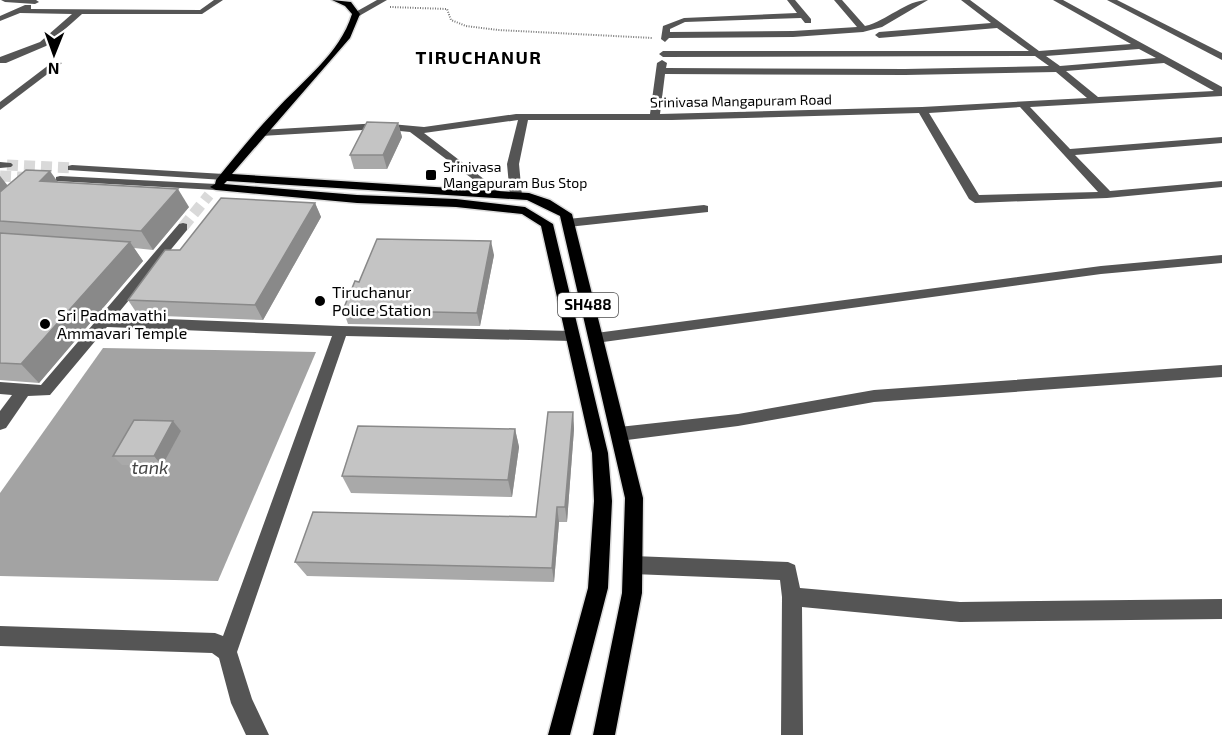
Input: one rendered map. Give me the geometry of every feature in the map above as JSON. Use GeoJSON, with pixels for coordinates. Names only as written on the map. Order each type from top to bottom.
{"type":"FeatureCollection","features":[{"type":"Feature","properties":{"kind":"main road"},"geometry":{"type":"LineString","coordinates":[[217,186],[261,133],[344,42],[356,24],[356,14],[348,4],[336,0]]}},
{"type":"Feature","properties":{"kind":"main road"},"geometry":{"type":"LineString","coordinates":[[217,186],[529,197],[566,214],[568,223]]}},
{"type":"Feature","properties":{"kind":"main road","name":"SH488"},"geometry":{"type":"LineString","coordinates":[[217,186],[357,199],[456,203],[525,211],[547,224],[600,453],[603,501],[598,588],[559,735]]}},
{"type":"Feature","properties":{"kind":"main road","name":"SH488"},"geometry":{"type":"LineString","coordinates":[[568,223],[634,498],[632,593],[604,735]]}},
{"type":"Feature","properties":{"kind":"street"},"geometry":{"type":"LineString","coordinates":[[0,19],[42,2],[5,0]]}},
{"type":"Feature","properties":{"kind":"street"},"geometry":{"type":"LineString","coordinates":[[20,11],[202,12],[219,0]]}},
{"type":"Feature","properties":{"kind":"street"},"geometry":{"type":"LineString","coordinates":[[356,14],[383,0]]}},
{"type":"Feature","properties":{"kind":"street"},"geometry":{"type":"LineString","coordinates":[[791,0],[811,26]]}},
{"type":"Feature","properties":{"kind":"street"},"geometry":{"type":"LineString","coordinates":[[838,0],[862,28]]}},
{"type":"Feature","properties":{"kind":"street"},"geometry":{"type":"LineString","coordinates":[[665,36],[793,34],[879,26],[924,0]]}},
{"type":"Feature","properties":{"kind":"street"},"geometry":{"type":"LineString","coordinates":[[964,0],[1040,53],[1096,100]]}},
{"type":"Feature","properties":{"kind":"street"},"geometry":{"type":"LineString","coordinates":[[1057,0],[1222,92]]}},
{"type":"Feature","properties":{"kind":"street"},"geometry":{"type":"LineString","coordinates":[[1111,0],[1222,57]]}},
{"type":"Feature","properties":{"kind":"street"},"geometry":{"type":"LineString","coordinates":[[0,60],[3,61],[43,44],[81,10]]}},
{"type":"Feature","properties":{"kind":"street"},"geometry":{"type":"LineString","coordinates":[[655,117],[666,28],[684,20],[802,15]]}},
{"type":"Feature","properties":{"kind":"street"},"geometry":{"type":"LineString","coordinates":[[879,35],[1000,25]]}},
{"type":"Feature","properties":{"kind":"street"},"geometry":{"type":"LineString","coordinates":[[663,54],[1040,53],[1141,46]]}},
{"type":"Feature","properties":{"kind":"street"},"geometry":{"type":"LineString","coordinates":[[661,71],[905,72],[1058,69],[1167,60]]}},
{"type":"Feature","properties":{"kind":"street"},"geometry":{"type":"LineString","coordinates":[[0,107],[57,63]]}},
{"type":"Feature","properties":{"kind":"street","name":"Srinivasa Mangapuram Road"},"geometry":{"type":"LineString","coordinates":[[261,133],[380,126],[414,130],[524,117],[655,117],[922,110],[1222,92]]}},
{"type":"Feature","properties":{"kind":"street"},"geometry":{"type":"LineString","coordinates":[[1022,104],[1107,195]]}},
{"type":"Feature","properties":{"kind":"street"},"geometry":{"type":"LineString","coordinates":[[922,110],[975,200],[1107,195],[1222,184]]}},
{"type":"Feature","properties":{"kind":"street"},"geometry":{"type":"LineString","coordinates":[[516,196],[513,164],[524,117]]}},
{"type":"Feature","properties":{"kind":"street"},"geometry":{"type":"LineString","coordinates":[[414,130],[498,195]]}},
{"type":"Feature","properties":{"kind":"street"},"geometry":{"type":"LineString","coordinates":[[1067,152],[1222,140]]}},
{"type":"Feature","properties":{"kind":"street"},"geometry":{"type":"LineString","coordinates":[[72,168],[217,186]]}},
{"type":"Feature","properties":{"kind":"street"},"geometry":{"type":"LineString","coordinates":[[60,179],[217,186]]}},
{"type":"Feature","properties":{"kind":"street"},"geometry":{"type":"LineString","coordinates":[[568,223],[704,209]]}},
{"type":"Feature","properties":{"kind":"street"},"geometry":{"type":"LineString","coordinates":[[0,388],[45,391],[153,255],[183,227]]}},
{"type":"Feature","properties":{"kind":"street"},"geometry":{"type":"LineString","coordinates":[[596,338],[1101,270],[1222,259]]}},
{"type":"Feature","properties":{"kind":"street"},"geometry":{"type":"LineString","coordinates":[[102,321],[341,331],[572,336]]}},
{"type":"Feature","properties":{"kind":"street"},"geometry":{"type":"LineString","coordinates":[[258,735],[242,703],[227,652],[341,331]]}},
{"type":"Feature","properties":{"kind":"street"},"geometry":{"type":"LineString","coordinates":[[619,434],[738,420],[874,396],[1222,371]]}},
{"type":"Feature","properties":{"kind":"street"},"geometry":{"type":"LineString","coordinates":[[0,423],[24,390]]}},
{"type":"Feature","properties":{"kind":"street"},"geometry":{"type":"LineString","coordinates":[[633,565],[788,571],[792,597],[792,735]]}},
{"type":"Feature","properties":{"kind":"street"},"geometry":{"type":"LineString","coordinates":[[792,597],[960,612],[1222,609]]}},
{"type":"Feature","properties":{"kind":"street"},"geometry":{"type":"LineString","coordinates":[[0,636],[215,643],[227,652]]}},
{"type":"Feature","properties":{"kind":"path"},"geometry":{"type":"LineString","coordinates":[[372,7],[447,9],[451,20],[466,26],[498,30],[665,36]]}},
{"type":"Feature","properties":{"kind":"water","name":"tank"},"geometry":{"type":"Polygon","coordinates":[[[103,348],[316,352],[218,581],[0,576],[0,493],[103,348]]]}},
{"type":"Feature","properties":{"kind":"building"},"geometry":{"type":"Polygon","coordinates":[[[367,122],[398,123],[383,155],[350,155],[367,122]]]}},
{"type":"Feature","properties":{"kind":"building"},"geometry":{"type":"Polygon","coordinates":[[[26,170],[50,171],[40,181],[178,189],[141,231],[0,221],[0,192],[26,170]]]}},
{"type":"Feature","properties":{"kind":"building"},"geometry":{"type":"Polygon","coordinates":[[[221,198],[315,203],[255,305],[128,300],[165,250],[180,250],[221,198]]]}},
{"type":"Feature","properties":{"kind":"building","name":"Sri Padmavathi Ammavari Temple"},"geometry":{"type":"Polygon","coordinates":[[[0,233],[130,242],[21,364],[0,363],[0,233]]]}},
{"type":"Feature","properties":{"kind":"building"},"geometry":{"type":"Polygon","coordinates":[[[377,239],[491,241],[477,313],[343,310],[355,281],[359,282],[377,239]]]}},
{"type":"Feature","properties":{"kind":"building"},"geometry":{"type":"Polygon","coordinates":[[[548,412],[573,412],[565,507],[557,507],[552,568],[295,562],[313,512],[536,517],[548,412]]]}},
{"type":"Feature","properties":{"kind":"building"},"geometry":{"type":"Polygon","coordinates":[[[134,420],[173,421],[154,456],[113,456],[134,420]]]}},
{"type":"Feature","properties":{"kind":"building"},"geometry":{"type":"Polygon","coordinates":[[[358,426],[515,429],[508,480],[342,476],[358,426]]]}},
{"type":"Feature","properties":{"kind":"tunnel"},"geometry":{"type":"LineString","coordinates":[[7,165],[72,168]]}},
{"type":"Feature","properties":{"kind":"tunnel"},"geometry":{"type":"LineString","coordinates":[[0,176],[39,178]]}},
{"type":"Feature","properties":{"kind":"tunnel"},"geometry":{"type":"LineString","coordinates":[[183,227],[209,195]]}},
{"type":"Feature","properties":{"kind":"place","name":"Srinivasa Mangapuram Bus Stop"},"geometry":{"type":"Point","coordinates":[431,175]}},
{"type":"Feature","properties":{"kind":"place","name":"Tiruchanur Police Station"},"geometry":{"type":"Point","coordinates":[320,301]}},
{"type":"Feature","properties":{"kind":"place","name":"Sri Padmavathi Ammavari Temple"},"geometry":{"type":"Point","coordinates":[45,324]}},
{"type":"Feature","properties":{"kind":"district","name":"TIRUCHANUR"},"geometry":{"type":"Point","coordinates":[479,58]}}]}
